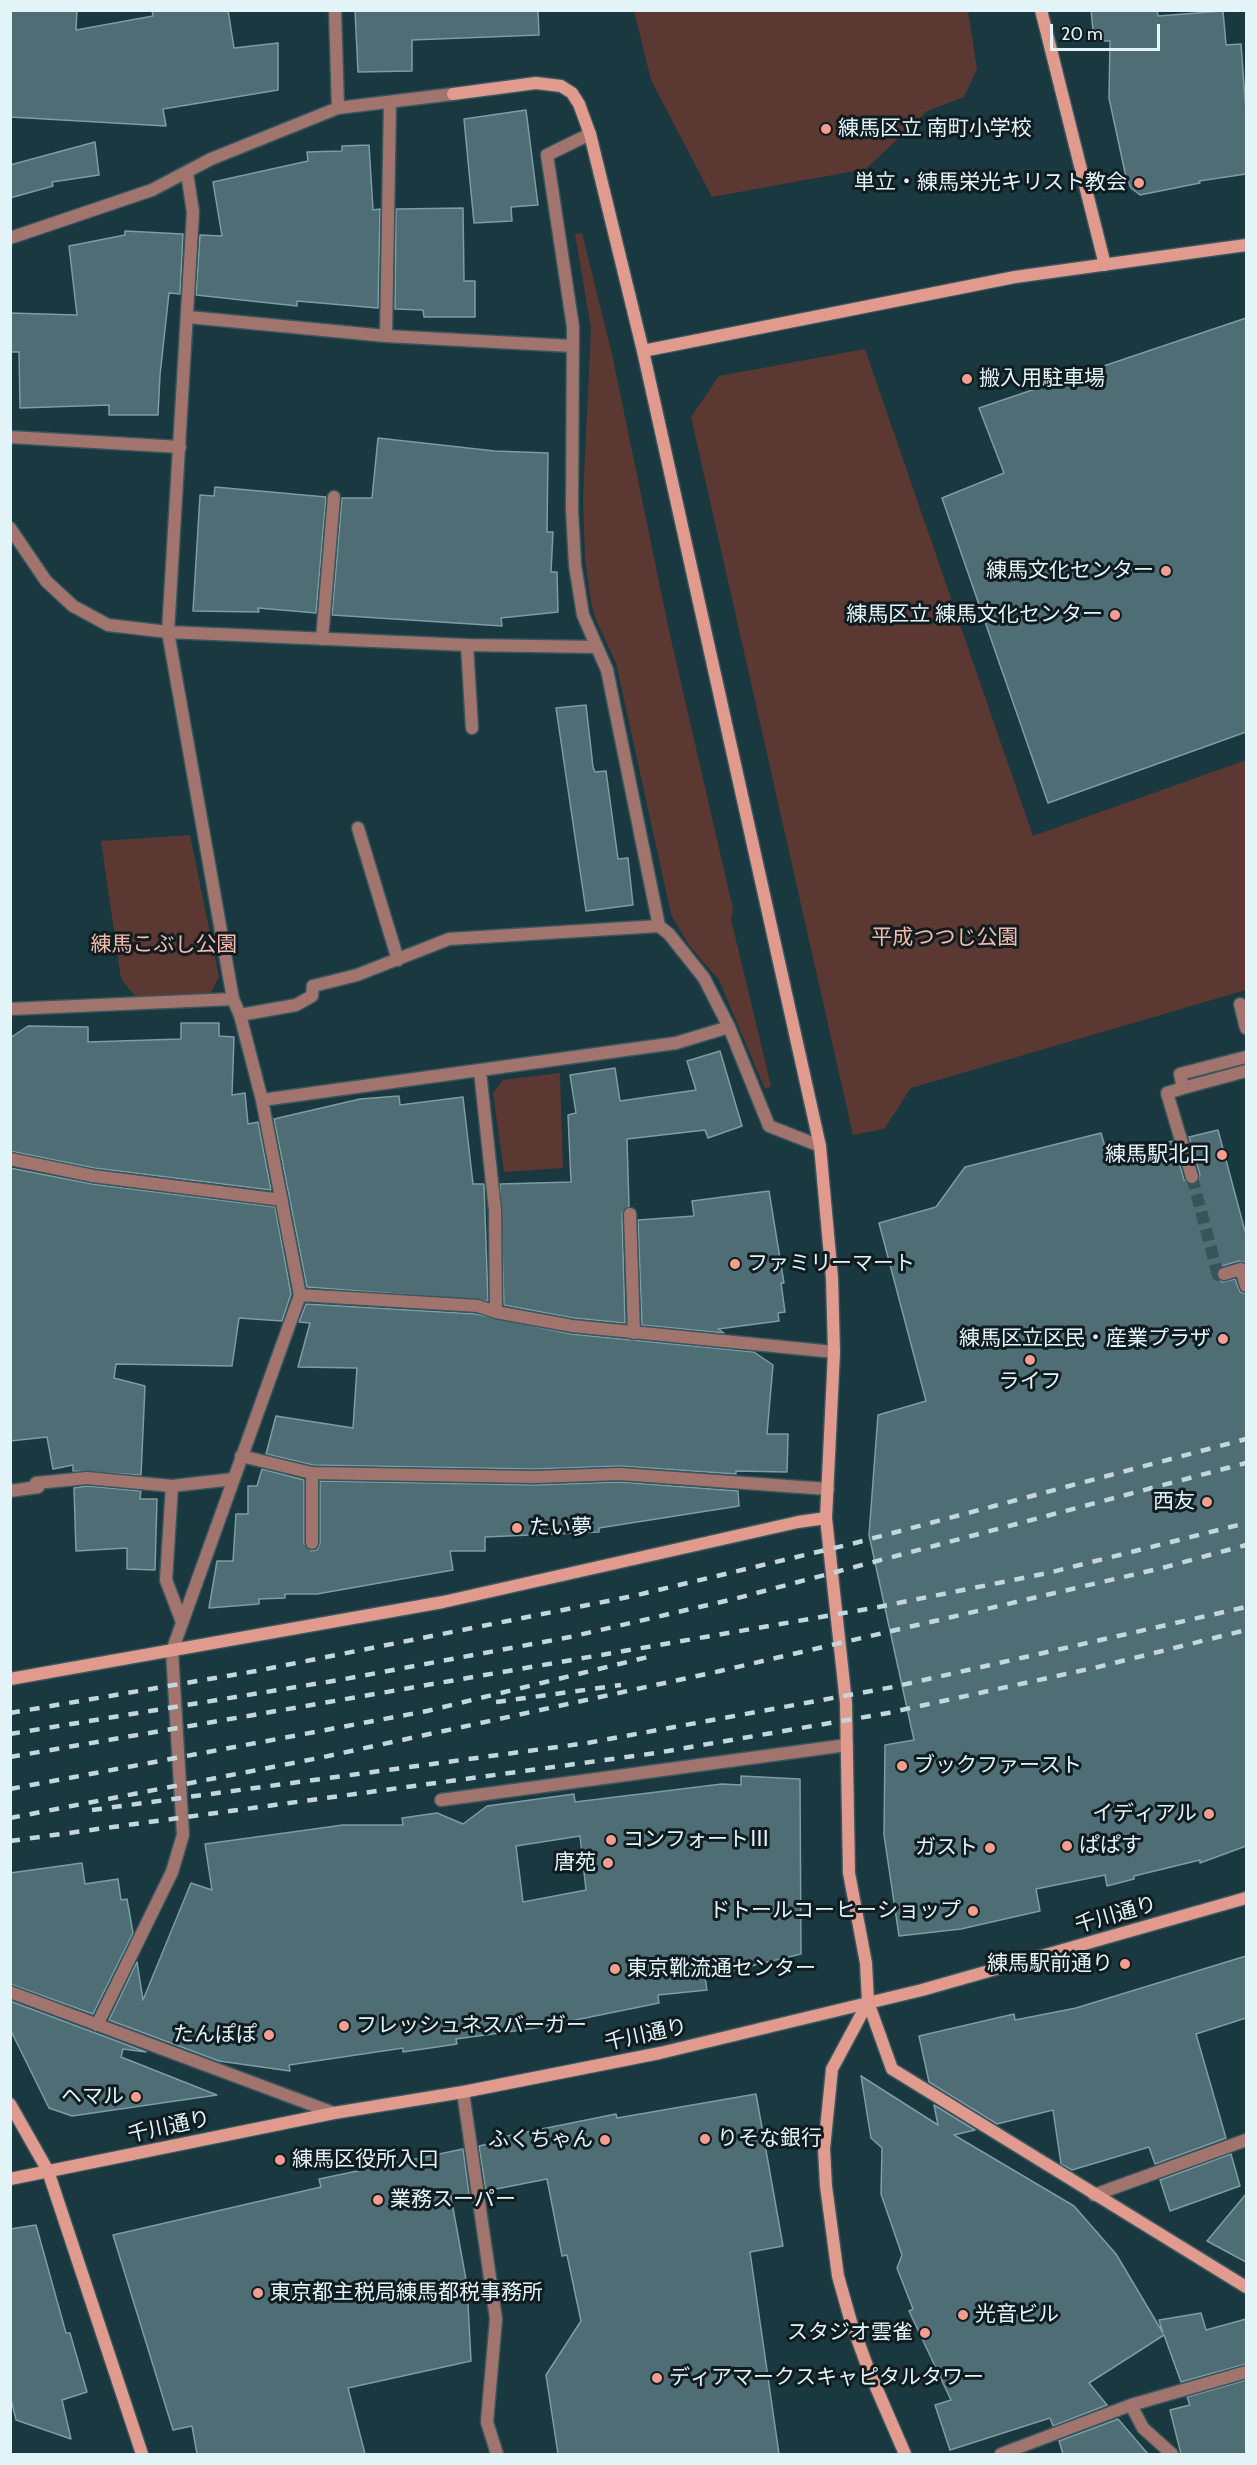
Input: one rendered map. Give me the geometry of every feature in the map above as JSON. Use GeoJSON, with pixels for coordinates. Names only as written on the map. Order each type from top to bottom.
{"type":"FeatureCollection","features":[{"type":"Feature","properties":{"kind":"street"},"geometry":{"type":"LineString","coordinates":[[335,10],[338,108]]}},
{"type":"Feature","properties":{"kind":"street"},"geometry":{"type":"LineString","coordinates":[[1041,10],[1105,265]]}},
{"type":"Feature","properties":{"kind":"street"},"geometry":{"type":"LineString","coordinates":[[10,237],[152,190],[211,159],[338,108],[536,82],[561,86],[575,98],[590,134],[643,351],[820,1146],[832,1278],[834,1352],[826,1518],[846,1703],[849,1873],[866,1963],[868,2002],[892,2069],[1246,2288]]}},
{"type":"Feature","properties":{"kind":"street"},"geometry":{"type":"LineString","coordinates":[[386,336],[390,102]]}},
{"type":"Feature","properties":{"kind":"street"},"geometry":{"type":"LineString","coordinates":[[590,134],[547,155],[573,327],[572,478],[575,565],[583,615],[607,670],[659,926],[669,934],[704,978],[729,1027],[769,1126],[820,1146]]}},
{"type":"Feature","properties":{"kind":"street"},"geometry":{"type":"LineString","coordinates":[[97,2025],[172,1872],[183,1835],[172,1651],[300,1295],[261,1100],[240,1015],[232,999],[168,632],[193,212],[187,173]]}},
{"type":"Feature","properties":{"kind":"street"},"geometry":{"type":"LineString","coordinates":[[643,351],[1015,277],[1246,245]]}},
{"type":"Feature","properties":{"kind":"street"},"geometry":{"type":"LineString","coordinates":[[188,317],[386,336],[572,346]]}},
{"type":"Feature","properties":{"kind":"street"},"geometry":{"type":"LineString","coordinates":[[10,437],[180,447]]}},
{"type":"Feature","properties":{"kind":"street"},"geometry":{"type":"LineString","coordinates":[[322,639],[334,497]]}},
{"type":"Feature","properties":{"kind":"street"},"geometry":{"type":"LineString","coordinates":[[10,528],[46,581],[73,606],[108,626],[168,632],[467,645],[597,646]]}},
{"type":"Feature","properties":{"kind":"street"},"geometry":{"type":"LineString","coordinates":[[467,645],[472,728]]}},
{"type":"Feature","properties":{"kind":"street"},"geometry":{"type":"LineString","coordinates":[[357,828],[398,960]]}},
{"type":"Feature","properties":{"kind":"street"},"geometry":{"type":"LineString","coordinates":[[240,1015],[296,1005],[312,996],[313,986],[357,975],[449,939],[659,926]]}},
{"type":"Feature","properties":{"kind":"street"},"geometry":{"type":"LineString","coordinates":[[10,1009],[232,999]]}},
{"type":"Feature","properties":{"kind":"street"},"geometry":{"type":"LineString","coordinates":[[1240,1004],[1246,1028]]}},
{"type":"Feature","properties":{"kind":"street"},"geometry":{"type":"LineString","coordinates":[[261,1100],[676,1043],[729,1027]]}},
{"type":"Feature","properties":{"kind":"street"},"geometry":{"type":"LineString","coordinates":[[1183,1088],[1180,1074],[1246,1057]]}},
{"type":"Feature","properties":{"kind":"street"},"geometry":{"type":"LineString","coordinates":[[480,1071],[495,1210],[496,1312]]}},
{"type":"Feature","properties":{"kind":"street"},"geometry":{"type":"LineString","coordinates":[[1192,1177],[1167,1092],[1246,1071]]}},
{"type":"Feature","properties":{"kind":"street"},"geometry":{"type":"LineString","coordinates":[[10,1159],[93,1176],[282,1200]]}},
{"type":"Feature","properties":{"kind":"street"},"geometry":{"type":"LineString","coordinates":[[630,1214],[634,1333]]}},
{"type":"Feature","properties":{"kind":"street"},"geometry":{"type":"LineString","coordinates":[[1224,1274],[1241,1269],[1246,1286]]}},
{"type":"Feature","properties":{"kind":"street"},"geometry":{"type":"LineString","coordinates":[[300,1295],[478,1306],[496,1312],[634,1333],[834,1352]]}},
{"type":"Feature","properties":{"kind":"street"},"geometry":{"type":"LineString","coordinates":[[241,1456],[312,1473],[534,1477],[620,1474],[828,1489]]}},
{"type":"Feature","properties":{"kind":"street"},"geometry":{"type":"LineString","coordinates":[[312,1473],[312,1543]]}},
{"type":"Feature","properties":{"kind":"street"},"geometry":{"type":"LineString","coordinates":[[10,1491],[38,1487],[36,1483],[87,1478],[172,1486],[233,1479]]}},
{"type":"Feature","properties":{"kind":"street"},"geometry":{"type":"LineString","coordinates":[[172,1486],[166,1580],[182,1622]]}},
{"type":"Feature","properties":{"kind":"street"},"geometry":{"type":"LineString","coordinates":[[10,1679],[444,1602],[798,1522],[826,1518]]}},
{"type":"Feature","properties":{"kind":"street"},"geometry":{"type":"LineString","coordinates":[[441,1800],[847,1745]]}},
{"type":"Feature","properties":{"kind":"street","name":"千川通り"},"geometry":{"type":"LineString","coordinates":[[10,2180],[334,2113],[463,2092],[660,2053],[922,1990],[1246,1898]]}},
{"type":"Feature","properties":{"kind":"street"},"geometry":{"type":"LineString","coordinates":[[10,1992],[334,2113]]}},
{"type":"Feature","properties":{"kind":"street"},"geometry":{"type":"LineString","coordinates":[[868,2002],[832,2069],[824,2149],[826,2186],[838,2276],[848,2310],[869,2371],[905,2454]]}},
{"type":"Feature","properties":{"kind":"street"},"geometry":{"type":"LineString","coordinates":[[463,2092],[496,2319],[487,2422],[497,2454]]}},
{"type":"Feature","properties":{"kind":"street"},"geometry":{"type":"LineString","coordinates":[[10,2104],[48,2171],[142,2454]]}},
{"type":"Feature","properties":{"kind":"street"},"geometry":{"type":"LineString","coordinates":[[1094,2195],[1246,2140]]}},
{"type":"Feature","properties":{"kind":"street"},"geometry":{"type":"LineString","coordinates":[[1001,2454],[1131,2406],[1246,2372]]}},
{"type":"Feature","properties":{"kind":"street"},"geometry":{"type":"LineString","coordinates":[[1131,2406],[1143,2428],[1172,2454]]}},
{"type":"Feature","properties":{"kind":"green space"},"geometry":{"type":"Polygon","coordinates":[[[634,11],[968,11],[977,69],[964,97],[927,111],[866,169],[712,197],[651,80],[634,11]]]}},
{"type":"Feature","properties":{"kind":"green space"},"geometry":{"type":"Polygon","coordinates":[[[582,233],[612,354],[670,635],[733,909],[731,919],[771,1086],[765,1089],[719,980],[688,944],[671,914],[616,663],[596,620],[591,602],[585,559],[583,498],[591,328],[575,234],[582,233]]]}},
{"type":"Feature","properties":{"kind":"green space","name":"平成つつじ公園"},"geometry":{"type":"Polygon","coordinates":[[[865,349],[1033,836],[1246,760],[1246,990],[911,1088],[884,1129],[853,1135],[691,417],[719,376],[865,349]]]}},
{"type":"Feature","properties":{"kind":"green space","name":"練馬こぶし公園"},"geometry":{"type":"Polygon","coordinates":[[[190,835],[219,977],[210,994],[136,997],[121,979],[101,841],[190,835]]]}},
{"type":"Feature","properties":{"kind":"green space"},"geometry":{"type":"Polygon","coordinates":[[[560,1073],[563,1168],[504,1172],[493,1093],[503,1080],[560,1073]]]}},
{"type":"Feature","properties":{"kind":"building"},"geometry":{"type":"Polygon","coordinates":[[[10,10],[77,10],[76,30],[153,16],[152,10],[228,10],[234,48],[278,43],[278,90],[163,109],[166,126],[10,117],[10,10]]]}},
{"type":"Feature","properties":{"kind":"building"},"geometry":{"type":"Polygon","coordinates":[[[355,10],[538,10],[539,35],[412,40],[412,71],[358,72],[355,10]]]}},
{"type":"Feature","properties":{"kind":"building"},"geometry":{"type":"Polygon","coordinates":[[[1091,10],[1157,10],[1158,16],[1223,11],[1226,45],[1241,44],[1246,112],[1246,174],[1199,181],[1200,183],[1140,195],[1131,188],[1126,177],[1109,98],[1110,41],[1094,41],[1091,10]]]}},
{"type":"Feature","properties":{"kind":"building"},"geometry":{"type":"Polygon","coordinates":[[[526,110],[538,205],[511,207],[512,221],[474,223],[464,119],[526,110]]]}},
{"type":"Feature","properties":{"kind":"building"},"geometry":{"type":"Polygon","coordinates":[[[95,142],[99,175],[52,182],[53,186],[10,198],[10,165],[95,142]]]}},
{"type":"Feature","properties":{"kind":"building"},"geometry":{"type":"Polygon","coordinates":[[[369,145],[373,210],[380,209],[378,308],[297,301],[297,306],[196,295],[200,235],[222,236],[213,182],[308,161],[307,152],[342,151],[342,146],[369,145]]]}},
{"type":"Feature","properties":{"kind":"building"},"geometry":{"type":"Polygon","coordinates":[[[463,208],[464,281],[475,281],[475,317],[424,317],[423,310],[395,309],[396,209],[463,208]]]}},
{"type":"Feature","properties":{"kind":"building"},"geometry":{"type":"Polygon","coordinates":[[[125,231],[183,234],[180,294],[169,293],[158,415],[109,415],[109,405],[20,408],[19,352],[10,352],[10,313],[77,315],[69,246],[125,235],[125,231]]]}},
{"type":"Feature","properties":{"kind":"building","name":"練馬区立 練馬文化センター"},"geometry":{"type":"Polygon","coordinates":[[[1246,318],[1246,732],[1048,803],[942,498],[1004,473],[979,408],[1246,318]]]}},
{"type":"Feature","properties":{"kind":"building"},"geometry":{"type":"Polygon","coordinates":[[[378,438],[495,451],[548,453],[547,532],[553,532],[551,572],[557,572],[558,612],[501,618],[502,626],[332,615],[342,498],[372,498],[378,438]]]}},
{"type":"Feature","properties":{"kind":"building"},"geometry":{"type":"Polygon","coordinates":[[[215,487],[326,497],[316,613],[258,608],[259,612],[193,611],[200,495],[214,496],[215,487]]]}},
{"type":"Feature","properties":{"kind":"building"},"geometry":{"type":"Polygon","coordinates":[[[586,705],[593,767],[595,772],[606,771],[618,859],[628,858],[633,905],[586,911],[556,708],[586,705]]]}},
{"type":"Feature","properties":{"kind":"building"},"geometry":{"type":"Polygon","coordinates":[[[181,1023],[219,1023],[219,1036],[234,1037],[232,1095],[245,1093],[248,1124],[258,1122],[271,1190],[94,1168],[10,1151],[10,1038],[28,1026],[88,1027],[88,1042],[181,1039],[181,1023]]]}},
{"type":"Feature","properties":{"kind":"building"},"geometry":{"type":"Polygon","coordinates":[[[720,1051],[742,1126],[708,1138],[705,1130],[627,1139],[629,1206],[622,1214],[625,1323],[573,1318],[504,1305],[500,1184],[571,1182],[568,1115],[576,1113],[570,1075],[615,1068],[620,1101],[696,1090],[687,1061],[720,1051]]]}},
{"type":"Feature","properties":{"kind":"building"},"geometry":{"type":"Polygon","coordinates":[[[399,1096],[400,1105],[463,1097],[473,1184],[484,1184],[488,1301],[307,1287],[274,1119],[360,1099],[399,1096]]]}},
{"type":"Feature","properties":{"kind":"building"},"geometry":{"type":"Polygon","coordinates":[[[1218,1130],[1246,1235],[1246,1263],[1239,1261],[1222,1266],[1216,1273],[1222,1282],[1235,1279],[1240,1292],[1246,1294],[1246,1846],[1200,1863],[1200,1860],[1134,1876],[1134,1879],[1107,1886],[1105,1875],[1036,1889],[1040,1911],[961,1929],[899,1936],[884,1835],[885,1745],[914,1740],[869,1535],[878,1415],[926,1401],[879,1223],[936,1207],[965,1167],[1101,1133],[1108,1157],[1173,1141],[1184,1180],[1194,1185],[1198,1182],[1200,1175],[1189,1137],[1218,1130]]]}},
{"type":"Feature","properties":{"kind":"building"},"geometry":{"type":"Polygon","coordinates":[[[10,1168],[92,1184],[275,1207],[291,1294],[282,1321],[239,1318],[232,1366],[116,1364],[114,1378],[145,1386],[141,1475],[73,1471],[73,1465],[53,1469],[47,1437],[10,1441],[10,1168]]]}},
{"type":"Feature","properties":{"kind":"building"},"geometry":{"type":"Polygon","coordinates":[[[769,1191],[784,1283],[781,1283],[785,1312],[778,1313],[779,1321],[718,1329],[724,1333],[642,1325],[638,1220],[694,1216],[692,1201],[769,1191]]]}},
{"type":"Feature","properties":{"kind":"building"},"geometry":{"type":"Polygon","coordinates":[[[306,1304],[476,1314],[571,1334],[754,1352],[773,1365],[767,1434],[788,1434],[787,1472],[736,1471],[736,1474],[620,1466],[534,1469],[313,1465],[266,1454],[276,1416],[353,1428],[357,1368],[298,1367],[310,1323],[299,1322],[306,1304]]]}},
{"type":"Feature","properties":{"kind":"building"},"geometry":{"type":"Polygon","coordinates":[[[262,1469],[304,1480],[304,1543],[311,1551],[317,1550],[320,1543],[320,1481],[534,1485],[620,1482],[738,1491],[739,1506],[599,1528],[599,1532],[485,1537],[485,1551],[450,1551],[453,1570],[317,1594],[285,1594],[285,1598],[259,1599],[259,1604],[209,1608],[217,1561],[233,1561],[236,1514],[248,1514],[248,1486],[257,1486],[262,1469]]]}},
{"type":"Feature","properties":{"kind":"building"},"geometry":{"type":"Polygon","coordinates":[[[87,1486],[141,1491],[140,1499],[157,1499],[155,1570],[127,1569],[127,1548],[76,1551],[74,1488],[87,1486]]]}},
{"type":"Feature","properties":{"kind":"building"},"geometry":{"type":"Polygon","coordinates":[[[741,1776],[800,1779],[801,1954],[705,1977],[707,1990],[658,1995],[659,2003],[536,2028],[456,2039],[457,2044],[403,2052],[403,2048],[289,2065],[290,2071],[219,2061],[109,2020],[137,1962],[143,2000],[191,1883],[212,1890],[205,1844],[343,1825],[403,1825],[402,1818],[437,1813],[463,1824],[487,1806],[574,1794],[575,1802],[722,1784],[741,1785],[741,1776]],[[580,1836],[516,1846],[523,1902],[586,1890],[580,1836]]]}},
{"type":"Feature","properties":{"kind":"building"},"geometry":{"type":"Polygon","coordinates":[[[82,1863],[85,1884],[118,1879],[121,1900],[127,1899],[133,1933],[93,2014],[10,1984],[10,1873],[82,1863]]]}},
{"type":"Feature","properties":{"kind":"building"},"geometry":{"type":"Polygon","coordinates":[[[1246,1956],[1246,2018],[1196,2034],[1226,2138],[1155,2164],[1149,2147],[1072,2170],[1061,2164],[1053,2110],[997,2124],[929,2082],[919,2036],[1014,2014],[1015,2020],[1076,2008],[1246,1956]]]}},
{"type":"Feature","properties":{"kind":"building"},"geometry":{"type":"Polygon","coordinates":[[[10,2001],[146,2052],[123,2049],[121,2057],[217,2095],[72,2116],[49,2108],[10,2029],[10,2001]]]}},
{"type":"Feature","properties":{"kind":"building"},"geometry":{"type":"Polygon","coordinates":[[[861,2076],[938,2125],[934,2105],[975,2130],[954,2135],[1074,2206],[1116,2254],[1163,2333],[1159,2320],[1201,2313],[1206,2330],[1246,2319],[1246,2364],[1181,2382],[1164,2335],[1089,2383],[1107,2405],[1053,2426],[1050,2418],[950,2450],[935,2405],[951,2400],[909,2311],[913,2309],[897,2268],[902,2255],[881,2194],[882,2148],[871,2138],[861,2076]]]}},
{"type":"Feature","properties":{"kind":"building"},"geometry":{"type":"Polygon","coordinates":[[[756,2094],[783,2246],[750,2252],[779,2454],[558,2454],[546,2375],[581,2321],[567,2255],[562,2256],[547,2179],[486,2191],[479,2146],[492,2143],[492,2139],[616,2114],[617,2118],[756,2094]]]}},
{"type":"Feature","properties":{"kind":"building"},"geometry":{"type":"Polygon","coordinates":[[[463,2149],[469,2194],[451,2197],[467,2285],[471,2361],[348,2388],[365,2454],[197,2454],[192,2426],[173,2430],[113,2235],[321,2187],[319,2179],[463,2149]]]}},
{"type":"Feature","properties":{"kind":"building"},"geometry":{"type":"Polygon","coordinates":[[[1231,2154],[1240,2186],[1170,2211],[1160,2180],[1231,2154]]]}},
{"type":"Feature","properties":{"kind":"building"},"geometry":{"type":"Polygon","coordinates":[[[1246,2194],[1246,2262],[1207,2241],[1246,2194]]]}},
{"type":"Feature","properties":{"kind":"building"},"geometry":{"type":"Polygon","coordinates":[[[36,2225],[66,2333],[70,2333],[87,2392],[62,2400],[71,2439],[16,2420],[10,2395],[10,2229],[36,2225]]]}},
{"type":"Feature","properties":{"kind":"building"},"geometry":{"type":"Polygon","coordinates":[[[1246,2380],[1246,2454],[1181,2454],[1170,2410],[1190,2405],[1187,2397],[1246,2380]]]}},
{"type":"Feature","properties":{"kind":"building"},"geometry":{"type":"Polygon","coordinates":[[[1118,2419],[1148,2454],[1063,2454],[1059,2441],[1118,2419]]]}},
{"type":"Feature","properties":{"kind":"tunnel"},"geometry":{"type":"LineString","coordinates":[[1192,1177],[1218,1275],[1224,1274]]}},
{"type":"Feature","properties":{"kind":"railway"},"geometry":{"type":"LineString","coordinates":[[10,1713],[256,1671],[633,1596],[855,1543],[1246,1439]]}},
{"type":"Feature","properties":{"kind":"railway"},"geometry":{"type":"LineString","coordinates":[[10,1734],[345,1679],[570,1637],[734,1599],[1246,1463]]}},
{"type":"Feature","properties":{"kind":"railway"},"geometry":{"type":"LineString","coordinates":[[10,1757],[873,1608],[1048,1573],[1246,1523]]}},
{"type":"Feature","properties":{"kind":"railway"},"geometry":{"type":"LineString","coordinates":[[10,1818],[319,1758],[720,1671],[1162,1568],[1246,1545]]}},
{"type":"Feature","properties":{"kind":"railway"},"geometry":{"type":"LineString","coordinates":[[92,1810],[587,1743],[893,1687],[1246,1607]]}},
{"type":"Feature","properties":{"kind":"railway"},"geometry":{"type":"LineString","coordinates":[[10,1841],[656,1753],[888,1713],[1098,1667],[1246,1630]]}},
{"type":"Feature","properties":{"kind":"railway"},"geometry":{"type":"LineString","coordinates":[[10,1789],[427,1711],[656,1655]]}},
{"type":"Feature","properties":{"kind":"railway"},"geometry":{"type":"LineString","coordinates":[[496,1702],[621,1685]]}},
{"type":"Feature","properties":{"kind":"place","name":"練馬区立 南町小学校"},"geometry":{"type":"Point","coordinates":[826,129]}},
{"type":"Feature","properties":{"kind":"place","name":"単立・練馬栄光キリスト教会"},"geometry":{"type":"Point","coordinates":[1139,183]}},
{"type":"Feature","properties":{"kind":"place","name":"搬入用駐車場"},"geometry":{"type":"Point","coordinates":[967,379]}},
{"type":"Feature","properties":{"kind":"place","name":"練馬文化センター"},"geometry":{"type":"Point","coordinates":[1166,571]}},
{"type":"Feature","properties":{"kind":"place","name":"練馬区立 練馬文化センター"},"geometry":{"type":"Point","coordinates":[1115,615]}},
{"type":"Feature","properties":{"kind":"place","name":"練馬駅北口"},"geometry":{"type":"Point","coordinates":[1222,1155]}},
{"type":"Feature","properties":{"kind":"place","name":"ファミリーマート"},"geometry":{"type":"Point","coordinates":[735,1264]}},
{"type":"Feature","properties":{"kind":"place","name":"練馬区立区民・産業プラザ"},"geometry":{"type":"Point","coordinates":[1223,1339]}},
{"type":"Feature","properties":{"kind":"place","name":"ライフ"},"geometry":{"type":"Point","coordinates":[1030,1360]}},
{"type":"Feature","properties":{"kind":"place","name":"西友"},"geometry":{"type":"Point","coordinates":[1207,1502]}},
{"type":"Feature","properties":{"kind":"place","name":"たい夢"},"geometry":{"type":"Point","coordinates":[517,1528]}},
{"type":"Feature","properties":{"kind":"place","name":"ブックファースト"},"geometry":{"type":"Point","coordinates":[902,1766]}},
{"type":"Feature","properties":{"kind":"place","name":"イディアル"},"geometry":{"type":"Point","coordinates":[1209,1814]}},
{"type":"Feature","properties":{"kind":"place","name":"コンフォートⅢ"},"geometry":{"type":"Point","coordinates":[611,1840]}},
{"type":"Feature","properties":{"kind":"place","name":"ぱぱす"},"geometry":{"type":"Point","coordinates":[1067,1846]}},
{"type":"Feature","properties":{"kind":"place","name":"ガスト"},"geometry":{"type":"Point","coordinates":[990,1848]}},
{"type":"Feature","properties":{"kind":"place","name":"唐苑"},"geometry":{"type":"Point","coordinates":[608,1863]}},
{"type":"Feature","properties":{"kind":"place","name":"ドトールコーヒーショップ"},"geometry":{"type":"Point","coordinates":[973,1911]}},
{"type":"Feature","properties":{"kind":"place","name":"練馬駅前通り"},"geometry":{"type":"Point","coordinates":[1125,1964]}},
{"type":"Feature","properties":{"kind":"place","name":"東京靴流通センター"},"geometry":{"type":"Point","coordinates":[615,1969]}},
{"type":"Feature","properties":{"kind":"place","name":"フレッシュネスバーガー"},"geometry":{"type":"Point","coordinates":[344,2026]}},
{"type":"Feature","properties":{"kind":"place","name":"たんぽぽ"},"geometry":{"type":"Point","coordinates":[269,2035]}},
{"type":"Feature","properties":{"kind":"place","name":"ヘマル"},"geometry":{"type":"Point","coordinates":[136,2097]}},
{"type":"Feature","properties":{"kind":"place","name":"りそな銀行"},"geometry":{"type":"Point","coordinates":[705,2139]}},
{"type":"Feature","properties":{"kind":"place","name":"ふくちゃん"},"geometry":{"type":"Point","coordinates":[605,2140]}},
{"type":"Feature","properties":{"kind":"place","name":"練馬区役所入口"},"geometry":{"type":"Point","coordinates":[280,2160]}},
{"type":"Feature","properties":{"kind":"place","name":"業務スーパー"},"geometry":{"type":"Point","coordinates":[378,2200]}},
{"type":"Feature","properties":{"kind":"place","name":"東京都主税局練馬都税事務所"},"geometry":{"type":"Point","coordinates":[258,2293]}},
{"type":"Feature","properties":{"kind":"place","name":"光音ビル"},"geometry":{"type":"Point","coordinates":[963,2315]}},
{"type":"Feature","properties":{"kind":"place","name":"スタジオ雲雀"},"geometry":{"type":"Point","coordinates":[925,2333]}},
{"type":"Feature","properties":{"kind":"place","name":"ディアマークスキャピタルタワー"},"geometry":{"type":"Point","coordinates":[657,2378]}}]}
